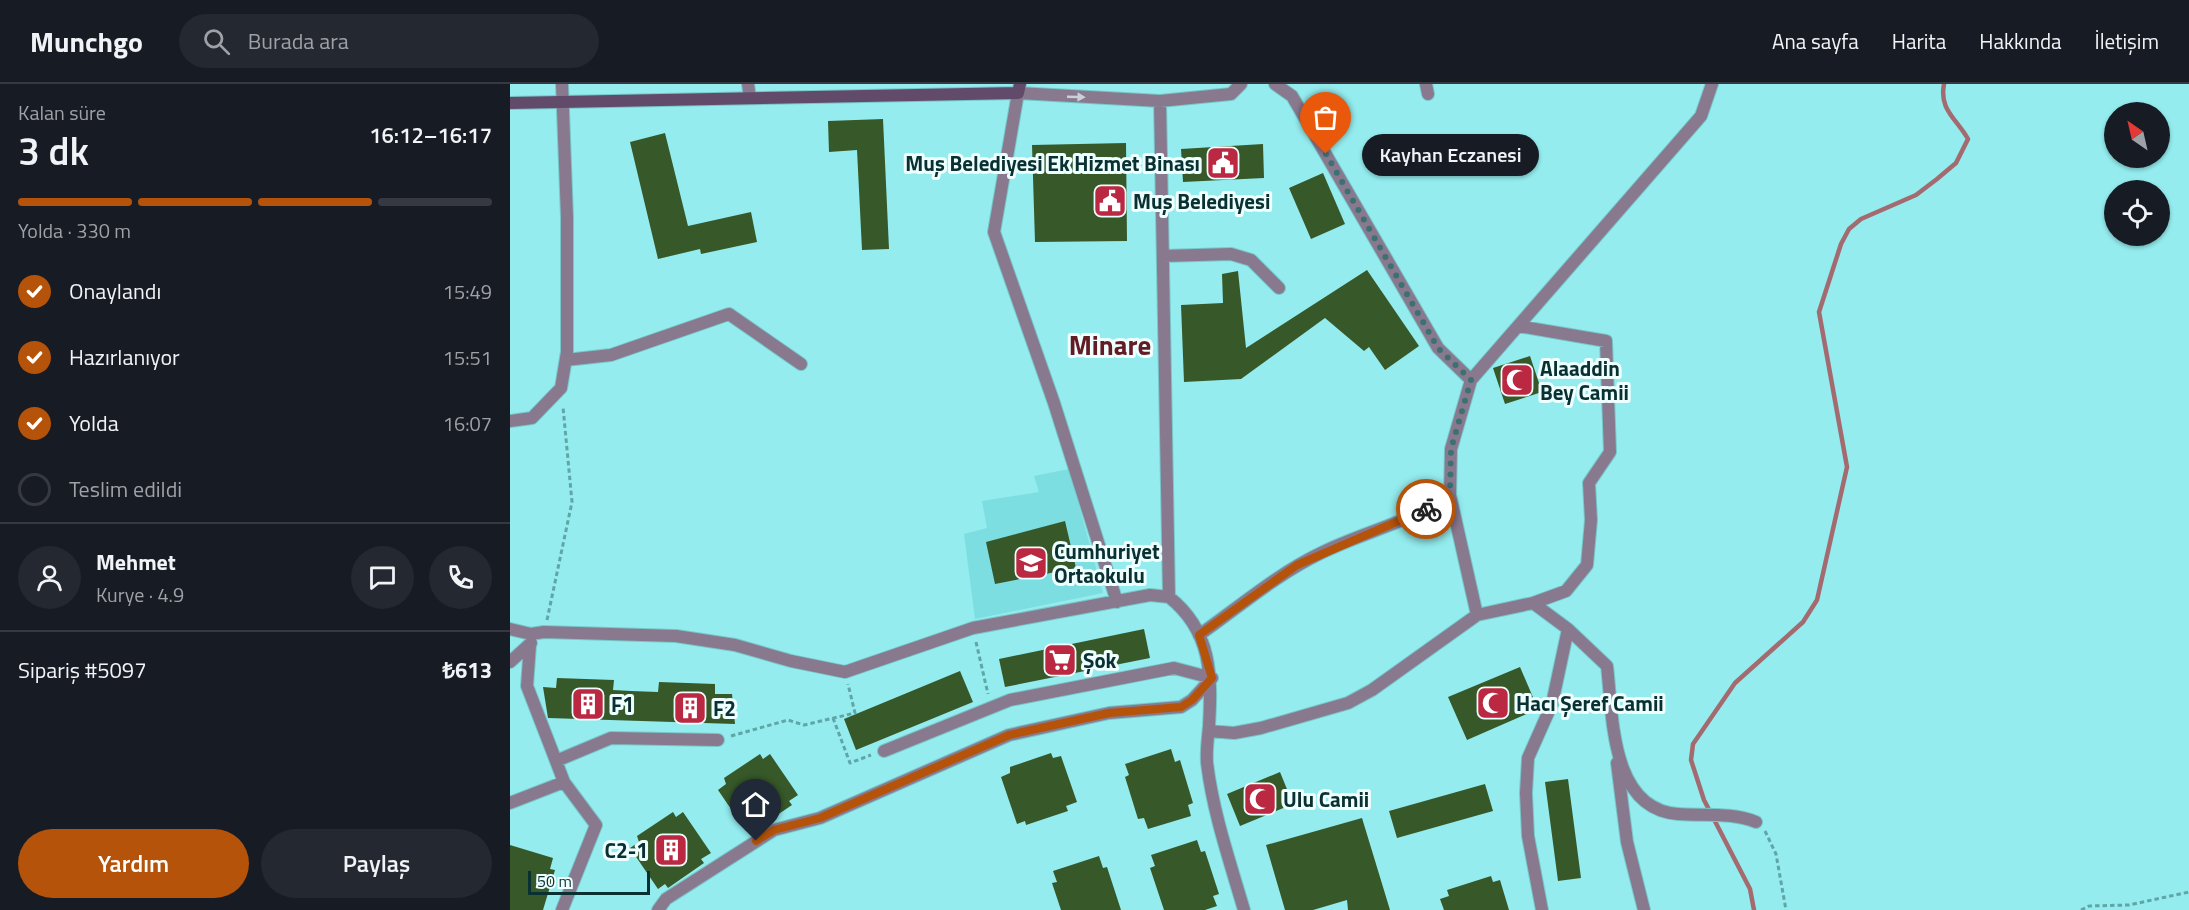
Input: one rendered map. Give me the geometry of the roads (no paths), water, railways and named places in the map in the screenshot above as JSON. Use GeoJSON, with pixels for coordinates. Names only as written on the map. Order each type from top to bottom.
{"type":"FeatureCollection","features":[{"type":"Feature","properties":{"kind":"street"},"geometry":{"type":"LineString","coordinates":[[510,421],[532,418],[561,388],[566,360],[567,217],[562,84]]}},
{"type":"Feature","properties":{"kind":"street"},"geometry":{"type":"LineString","coordinates":[[748,84],[750,98]]}},
{"type":"Feature","properties":{"kind":"street"},"geometry":{"type":"LineString","coordinates":[[510,104],[1019,88],[1160,100],[1231,94],[1241,84]]}},
{"type":"Feature","properties":{"kind":"street"},"geometry":{"type":"LineString","coordinates":[[1275,84],[1292,96],[1438,348],[1471,380]]}},
{"type":"Feature","properties":{"kind":"street"},"geometry":{"type":"LineString","coordinates":[[1478,615],[1450,495],[1451,449],[1471,380],[1701,116],[1712,84]]}},
{"type":"Feature","properties":{"kind":"street"},"geometry":{"type":"LineString","coordinates":[[1019,88],[994,232],[1054,403],[1117,602]]}},
{"type":"Feature","properties":{"kind":"street"},"geometry":{"type":"LineString","coordinates":[[1160,100],[1169,597]]}},
{"type":"Feature","properties":{"kind":"street"},"geometry":{"type":"LineString","coordinates":[[1163,256],[1231,254],[1251,260],[1280,288]]}},
{"type":"Feature","properties":{"kind":"street"},"geometry":{"type":"LineString","coordinates":[[566,360],[611,355],[729,314],[801,364]]}},
{"type":"Feature","properties":{"kind":"street"},"geometry":{"type":"LineString","coordinates":[[1209,731],[1234,733],[1252,730],[1348,703],[1372,690],[1478,615],[1533,603],[1566,591],[1587,565],[1591,520],[1589,483],[1610,452],[1606,341],[1518,326]]}},
{"type":"Feature","properties":{"kind":"street"},"geometry":{"type":"LineString","coordinates":[[1199,635],[1297,565],[1362,535],[1401,521],[1450,495]]}},
{"type":"Feature","properties":{"kind":"street"},"geometry":{"type":"LineString","coordinates":[[510,629],[531,634],[544,632],[676,636],[735,645],[791,661],[844,672],[973,628],[1150,595],[1169,597],[1178,603],[1199,635],[1212,678],[1207,761],[1215,806],[1244,910]]}},
{"type":"Feature","properties":{"kind":"street"},"geometry":{"type":"LineString","coordinates":[[1533,603],[1568,629],[1607,666],[1628,842],[1644,910]]}},
{"type":"Feature","properties":{"kind":"street"},"geometry":{"type":"LineString","coordinates":[[1542,910],[1528,836],[1526,793],[1528,758],[1552,704],[1568,629]]}},
{"type":"Feature","properties":{"kind":"street"},"geometry":{"type":"LineString","coordinates":[[510,663],[544,632]]}},
{"type":"Feature","properties":{"kind":"street"},"geometry":{"type":"LineString","coordinates":[[530,645],[527,686],[564,782],[596,825],[561,910]]}},
{"type":"Feature","properties":{"kind":"street"},"geometry":{"type":"LineString","coordinates":[[884,751],[1010,700],[1173,668],[1212,678]]}},
{"type":"Feature","properties":{"kind":"street"},"geometry":{"type":"LineString","coordinates":[[648,910],[774,830],[820,818],[1009,735],[1109,713],[1181,707],[1192,700],[1212,678]]}},
{"type":"Feature","properties":{"kind":"street"},"geometry":{"type":"LineString","coordinates":[[556,760],[611,738],[718,740]]}},
{"type":"Feature","properties":{"kind":"street"},"geometry":{"type":"LineString","coordinates":[[1615,738],[1624,772],[1636,794],[1644,803],[1675,814],[1743,817],[1755,822]]}},
{"type":"Feature","properties":{"kind":"street"},"geometry":{"type":"LineString","coordinates":[[510,803],[564,782]]}},
{"type":"Feature","properties":{"kind":"street"},"geometry":{"type":"LineString","coordinates":[[658,910],[666,899]]}},
{"type":"Feature","properties":{"kind":"waterway"},"geometry":{"type":"LineString","coordinates":[[1754,910],[1750,889],[1704,800],[1691,760],[1693,744],[1735,683],[1803,622],[1817,600],[1847,467],[1819,312],[1841,244],[1849,229],[1861,219],[1916,195],[1956,163],[1968,139],[1946,107],[1944,84]]}},
{"type":"Feature","properties":{"kind":"place","name":"Kayhan Eczanesi"},"geometry":{"type":"Point","coordinates":[1326,154]}},
{"type":"Feature","properties":{"kind":"place","name":"Muş Belediyesi Ek Hizmet Binası"},"geometry":{"type":"Point","coordinates":[1223,163]}},
{"type":"Feature","properties":{"kind":"place","name":"Muş Belediyesi"},"geometry":{"type":"Point","coordinates":[1110,201]}},
{"type":"Feature","properties":{"kind":"place","name":"Alaaddin Bey Camii"},"geometry":{"type":"Point","coordinates":[1517,380]}},
{"type":"Feature","properties":{"kind":"place","name":"Cumhuriyet Ortaokulu"},"geometry":{"type":"Point","coordinates":[1031,563]}},
{"type":"Feature","properties":{"kind":"place","name":"Şok"},"geometry":{"type":"Point","coordinates":[1060,660]}},
{"type":"Feature","properties":{"kind":"place","name":"Hacı Şeref Camii"},"geometry":{"type":"Point","coordinates":[1493,703]}},
{"type":"Feature","properties":{"kind":"place","name":"F1"},"geometry":{"type":"Point","coordinates":[588,704]}},
{"type":"Feature","properties":{"kind":"place","name":"F2"},"geometry":{"type":"Point","coordinates":[690,708]}},
{"type":"Feature","properties":{"kind":"place","name":"Ulu Camii"},"geometry":{"type":"Point","coordinates":[1260,799]}},
{"type":"Feature","properties":{"kind":"place","name":"C2-1"},"geometry":{"type":"Point","coordinates":[671,850]}},
{"type":"Feature","properties":{"kind":"district","name":"Minare"},"geometry":{"type":"Point","coordinates":[1110,344]}}]}
